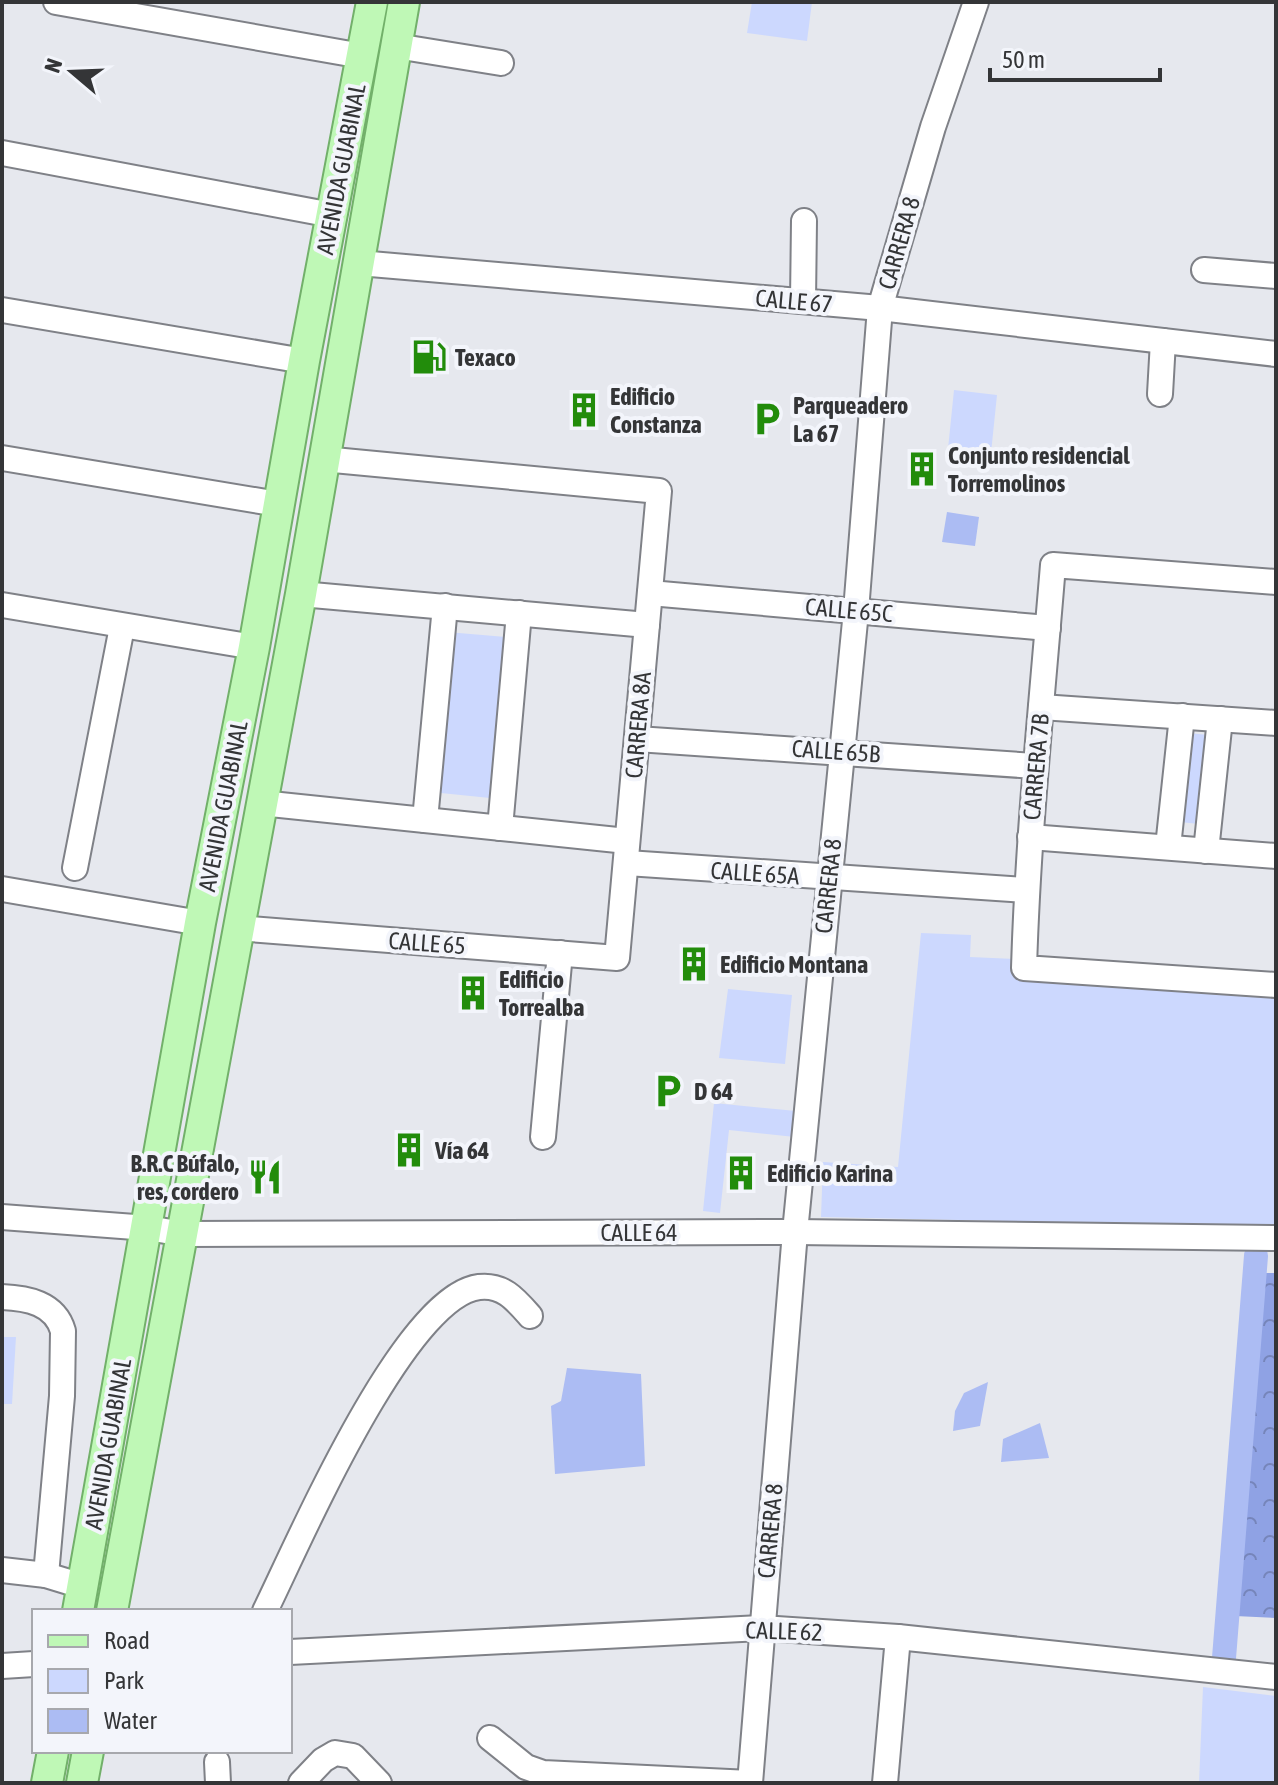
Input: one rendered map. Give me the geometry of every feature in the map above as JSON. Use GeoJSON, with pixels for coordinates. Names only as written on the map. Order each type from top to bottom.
{"type":"FeatureCollection","features":[{"type":"Feature","properties":{"kind":"main road","name":"AVENIDA GUABINAL"},"geometry":{"type":"LineString","coordinates":[[80,1599],[200,923],[254,647],[372,2]]}},
{"type":"Feature","properties":{"kind":"main road","name":"AVENIDA GUABINAL"},"geometry":{"type":"LineString","coordinates":[[112,1609],[301,594],[404,2]]}},
{"type":"Feature","properties":{"kind":"main road"},"geometry":{"type":"LineString","coordinates":[[47,1783],[53,1753]]}},
{"type":"Feature","properties":{"kind":"main road"},"geometry":{"type":"LineString","coordinates":[[82,1783],[88,1753]]}},
{"type":"Feature","properties":{"kind":"street"},"geometry":{"type":"LineString","coordinates":[[56,2],[362,56]]}},
{"type":"Feature","properties":{"kind":"street","name":"CARRERA 8"},"geometry":{"type":"LineString","coordinates":[[750,1783],[795,1232],[856,611],[880,308],[933,127],[976,2]]}},
{"type":"Feature","properties":{"kind":"street"},"geometry":{"type":"LineString","coordinates":[[396,46],[501,63]]}},
{"type":"Feature","properties":{"kind":"street"},"geometry":{"type":"LineString","coordinates":[[2,153],[332,215]]}},
{"type":"Feature","properties":{"kind":"street"},"geometry":{"type":"LineString","coordinates":[[803,301],[804,221]]}},
{"type":"Feature","properties":{"kind":"street","name":"CALLE 67"},"geometry":{"type":"LineString","coordinates":[[359,263],[880,308],[1276,354]]}},
{"type":"Feature","properties":{"kind":"street"},"geometry":{"type":"LineString","coordinates":[[1204,270],[1276,276]]}},
{"type":"Feature","properties":{"kind":"street"},"geometry":{"type":"LineString","coordinates":[[2,310],[304,361]]}},
{"type":"Feature","properties":{"kind":"street"},"geometry":{"type":"LineString","coordinates":[[1160,394],[1163,341]]}},
{"type":"Feature","properties":{"kind":"street"},"geometry":{"type":"LineString","coordinates":[[2,458],[278,504]]}},
{"type":"Feature","properties":{"kind":"street","name":"CARRERA 8A"},"geometry":{"type":"LineString","coordinates":[[323,459],[659,491],[617,958]]}},
{"type":"Feature","properties":{"kind":"street","name":"CARRERA 7B"},"geometry":{"type":"LineString","coordinates":[[1276,582],[1053,565],[1026,890],[1024,968],[1276,985]]}},
{"type":"Feature","properties":{"kind":"street","name":"CALLE 65C"},"geometry":{"type":"LineString","coordinates":[[650,593],[1048,628]]}},
{"type":"Feature","properties":{"kind":"street"},"geometry":{"type":"LineString","coordinates":[[301,594],[647,625]]}},
{"type":"Feature","properties":{"kind":"street"},"geometry":{"type":"LineString","coordinates":[[2,605],[254,647]]}},
{"type":"Feature","properties":{"kind":"street"},"geometry":{"type":"LineString","coordinates":[[425,820],[445,606]]}},
{"type":"Feature","properties":{"kind":"street"},"geometry":{"type":"LineString","coordinates":[[500,828],[519,613]]}},
{"type":"Feature","properties":{"kind":"street"},"geometry":{"type":"LineString","coordinates":[[75,868],[122,627]]}},
{"type":"Feature","properties":{"kind":"street"},"geometry":{"type":"LineString","coordinates":[[1041,707],[1276,723]]}},
{"type":"Feature","properties":{"kind":"street"},"geometry":{"type":"LineString","coordinates":[[1168,847],[1182,716]]}},
{"type":"Feature","properties":{"kind":"street"},"geometry":{"type":"LineString","coordinates":[[1206,851],[1220,719]]}},
{"type":"Feature","properties":{"kind":"street","name":"CALLE 65B"},"geometry":{"type":"LineString","coordinates":[[637,739],[1035,766]]}},
{"type":"Feature","properties":{"kind":"street","name":"CALLE 65A"},"geometry":{"type":"LineString","coordinates":[[261,803],[500,828],[627,852],[829,878],[1026,890]]}},
{"type":"Feature","properties":{"kind":"street"},"geometry":{"type":"LineString","coordinates":[[1030,837],[1276,856]]}},
{"type":"Feature","properties":{"kind":"street"},"geometry":{"type":"LineString","coordinates":[[2,889],[200,923]]}},
{"type":"Feature","properties":{"kind":"street","name":"CALLE 65"},"geometry":{"type":"LineString","coordinates":[[237,928],[617,958]]}},
{"type":"Feature","properties":{"kind":"street"},"geometry":{"type":"LineString","coordinates":[[543,1137],[560,953]]}},
{"type":"Feature","properties":{"kind":"street","name":"CALLE 64"},"geometry":{"type":"LineString","coordinates":[[2,1217],[148,1228],[183,1234],[795,1232],[1276,1238]]}},
{"type":"Feature","properties":{"kind":"street"},"geometry":{"type":"LineString","coordinates":[[266,1609],[357,1426],[406,1346],[447,1301],[479,1287],[508,1292],[530,1316]]}},
{"type":"Feature","properties":{"kind":"street"},"geometry":{"type":"LineString","coordinates":[[2,1297],[28,1298],[45,1307],[60,1321],[63,1331],[62,1396],[46,1575]]}},
{"type":"Feature","properties":{"kind":"street"},"geometry":{"type":"LineString","coordinates":[[2,1570],[46,1575],[80,1599]]}},
{"type":"Feature","properties":{"kind":"street","name":"CALLE 62"},"geometry":{"type":"LineString","coordinates":[[292,1652],[761,1628],[898,1637],[1276,1677]]}},
{"type":"Feature","properties":{"kind":"street"},"geometry":{"type":"LineString","coordinates":[[885,1783],[898,1637]]}},
{"type":"Feature","properties":{"kind":"street"},"geometry":{"type":"LineString","coordinates":[[2,1666],[32,1664]]}},
{"type":"Feature","properties":{"kind":"street"},"geometry":{"type":"LineString","coordinates":[[490,1738],[526,1767],[543,1773],[638,1781],[750,1783]]}},
{"type":"Feature","properties":{"kind":"street"},"geometry":{"type":"LineString","coordinates":[[301,1783],[323,1760],[335,1753],[353,1756],[379,1783]]}},
{"type":"Feature","properties":{"kind":"green space"},"geometry":{"type":"Polygon","coordinates":[[[752,2],[812,2],[807,41],[747,33],[752,2]]]}},
{"type":"Feature","properties":{"kind":"green space"},"geometry":{"type":"Polygon","coordinates":[[[954,390],[997,395],[991,453],[948,449],[954,390]]]}},
{"type":"Feature","properties":{"kind":"green space"},"geometry":{"type":"Polygon","coordinates":[[[447,632],[506,637],[490,798],[431,792],[447,632]]]}},
{"type":"Feature","properties":{"kind":"green space"},"geometry":{"type":"Polygon","coordinates":[[[1180,732],[1217,736],[1208,825],[1171,821],[1180,732]]]}},
{"type":"Feature","properties":{"kind":"green space"},"geometry":{"type":"Polygon","coordinates":[[[921,933],[971,935],[970,957],[1015,959],[1276,991],[1276,1227],[821,1217],[823,1162],[898,1167],[921,933]]]}},
{"type":"Feature","properties":{"kind":"green space"},"geometry":{"type":"Polygon","coordinates":[[[728,989],[792,995],[785,1064],[719,1058],[728,989]]]}},
{"type":"Feature","properties":{"kind":"green space"},"geometry":{"type":"Polygon","coordinates":[[[714,1103],[796,1111],[795,1137],[729,1130],[720,1213],[703,1211],[714,1103]]]}},
{"type":"Feature","properties":{"kind":"green space"},"geometry":{"type":"Polygon","coordinates":[[[1253,1273],[1276,1273],[1276,1618],[1235,1616],[1253,1273]]]}},
{"type":"Feature","properties":{"kind":"green space"},"geometry":{"type":"Polygon","coordinates":[[[2,1337],[16,1337],[12,1404],[2,1404],[2,1337]]]}},
{"type":"Feature","properties":{"kind":"green space"},"geometry":{"type":"Polygon","coordinates":[[[1203,1687],[1276,1696],[1276,1783],[1199,1783],[1203,1687]]]}},
{"type":"Feature","properties":{"kind":"water"},"geometry":{"type":"Polygon","coordinates":[[[947,512],[979,517],[975,546],[942,542],[947,512]]]}},
{"type":"Feature","properties":{"kind":"water"},"geometry":{"type":"Polygon","coordinates":[[[567,1368],[641,1374],[645,1466],[555,1474],[551,1406],[561,1401],[567,1368]]]}},
{"type":"Feature","properties":{"kind":"water"},"geometry":{"type":"Polygon","coordinates":[[[988,1382],[980,1426],[953,1431],[955,1411],[964,1393],[988,1382]]]}},
{"type":"Feature","properties":{"kind":"water"},"geometry":{"type":"Polygon","coordinates":[[[1040,1423],[1049,1458],[1001,1462],[1003,1439],[1040,1423]]]}},
{"type":"Feature","properties":{"kind":"waterway"},"geometry":{"type":"LineString","coordinates":[[1224,1658],[1256,1256]]}},
{"type":"Feature","properties":{"kind":"place","name":"Texaco"},"geometry":{"type":"Point","coordinates":[429,357]}},
{"type":"Feature","properties":{"kind":"place","name":"Edificio Constanza"},"geometry":{"type":"Point","coordinates":[584,410]}},
{"type":"Feature","properties":{"kind":"place","name":"Parqueadero La 67"},"geometry":{"type":"Point","coordinates":[767,419]}},
{"type":"Feature","properties":{"kind":"place","name":"Conjunto residencial Torremolinos"},"geometry":{"type":"Point","coordinates":[922,469]}},
{"type":"Feature","properties":{"kind":"place","name":"Edificio Montana"},"geometry":{"type":"Point","coordinates":[694,964]}},
{"type":"Feature","properties":{"kind":"place","name":"Edificio Torrealba"},"geometry":{"type":"Point","coordinates":[473,993]}},
{"type":"Feature","properties":{"kind":"place","name":"D 64"},"geometry":{"type":"Point","coordinates":[668,1091]}},
{"type":"Feature","properties":{"kind":"place","name":"Vía 64"},"geometry":{"type":"Point","coordinates":[409,1150]}},
{"type":"Feature","properties":{"kind":"place","name":"Edificio Karina"},"geometry":{"type":"Point","coordinates":[741,1173]}},
{"type":"Feature","properties":{"kind":"place","name":"B.R.C Búfalo, res, cordero"},"geometry":{"type":"Point","coordinates":[265,1177]}}]}
